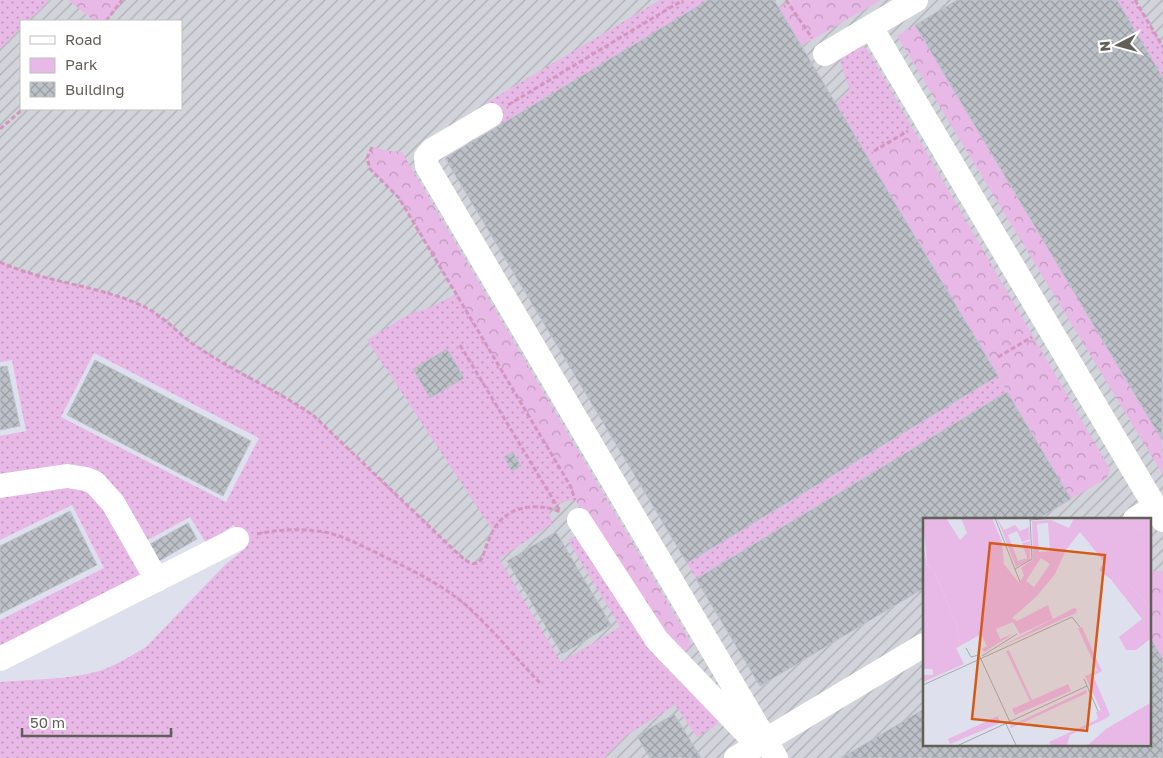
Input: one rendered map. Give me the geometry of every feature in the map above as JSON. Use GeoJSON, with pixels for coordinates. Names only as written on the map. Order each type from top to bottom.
{"type":"FeatureCollection","features":[{"type":"Feature","properties":{"kind":"street"},"geometry":{"type":"LineString","coordinates":[[825,54],[916,0]]}},
{"type":"Feature","properties":{"kind":"street"},"geometry":{"type":"LineString","coordinates":[[870,27],[1159,513],[1138,518]]}},
{"type":"Feature","properties":{"kind":"street"},"geometry":{"type":"LineString","coordinates":[[491,115],[432,150],[426,157],[427,166],[766,747]]}},
{"type":"Feature","properties":{"kind":"street"},"geometry":{"type":"LineString","coordinates":[[0,486],[68,476],[86,478],[95,483],[113,503],[157,580]]}},
{"type":"Feature","properties":{"kind":"street"},"geometry":{"type":"LineString","coordinates":[[570,516],[657,640],[766,747]]}},
{"type":"Feature","properties":{"kind":"street"},"geometry":{"type":"LineString","coordinates":[[0,660],[237,539]]}},
{"type":"Feature","properties":{"kind":"street"},"geometry":{"type":"LineString","coordinates":[[736,758],[766,747],[923,645]]}},
{"type":"Feature","properties":{"kind":"path"},"geometry":{"type":"LineString","coordinates":[[107,20],[122,0]]}},
{"type":"Feature","properties":{"kind":"path"},"geometry":{"type":"LineString","coordinates":[[491,115],[683,0]]}},
{"type":"Feature","properties":{"kind":"path"},"geometry":{"type":"LineString","coordinates":[[786,0],[800,23],[825,54]]}},
{"type":"Feature","properties":{"kind":"path"},"geometry":{"type":"LineString","coordinates":[[1135,0],[1163,47]]}},
{"type":"Feature","properties":{"kind":"path"},"geometry":{"type":"LineString","coordinates":[[0,129],[22,110]]}},
{"type":"Feature","properties":{"kind":"path"},"geometry":{"type":"LineString","coordinates":[[874,151],[927,122]]}},
{"type":"Feature","properties":{"kind":"path"},"geometry":{"type":"LineString","coordinates":[[372,147],[367,158],[370,169],[399,198],[571,488],[570,516]]}},
{"type":"Feature","properties":{"kind":"path"},"geometry":{"type":"LineString","coordinates":[[0,262],[27,272],[125,300],[145,308],[161,317],[197,347],[298,404],[314,416],[466,561],[473,564],[481,560],[497,524],[512,512],[539,506],[551,508],[570,516]]}},
{"type":"Feature","properties":{"kind":"path"},"geometry":{"type":"LineString","coordinates":[[998,357],[1049,327]]}},
{"type":"Feature","properties":{"kind":"path"},"geometry":{"type":"LineString","coordinates":[[460,346],[570,516]]}},
{"type":"Feature","properties":{"kind":"path"},"geometry":{"type":"LineString","coordinates":[[237,539],[271,531],[297,530],[315,531],[347,538],[418,572],[448,591],[468,608],[541,684]]}},
{"type":"Feature","properties":{"kind":"shaded area"},"geometry":{"type":"Polygon","coordinates":[[[0,0],[1163,0],[1163,758],[603,758],[352,469],[0,308],[0,0]]]}},
{"type":"Feature","properties":{"kind":"green space"},"geometry":{"type":"Polygon","coordinates":[[[0,0],[50,0],[29,20],[20,20],[20,29],[0,49],[0,0]]]}},
{"type":"Feature","properties":{"kind":"green space"},"geometry":{"type":"Polygon","coordinates":[[[68,0],[122,0],[107,20],[93,20],[68,0]]]}},
{"type":"Feature","properties":{"kind":"green space"},"geometry":{"type":"Polygon","coordinates":[[[660,0],[708,0],[498,126],[484,104],[660,0]]]}},
{"type":"Feature","properties":{"kind":"green space"},"geometry":{"type":"Polygon","coordinates":[[[793,0],[881,0],[801,46],[779,8],[793,0]]]}},
{"type":"Feature","properties":{"kind":"green space"},"geometry":{"type":"Polygon","coordinates":[[[1117,0],[1135,0],[1163,47],[1163,78],[1117,0]]]}},
{"type":"Feature","properties":{"kind":"green space"},"geometry":{"type":"Polygon","coordinates":[[[915,25],[1162,440],[1163,475],[897,36],[915,25]]]}},
{"type":"Feature","properties":{"kind":"green space"},"geometry":{"type":"Polygon","coordinates":[[[861,46],[867,49],[913,129],[866,155],[836,104],[850,90],[840,62],[843,57],[861,46]]]}},
{"type":"Feature","properties":{"kind":"green space"},"geometry":{"type":"Polygon","coordinates":[[[913,129],[1110,469],[1107,478],[1071,499],[866,155],[913,129]]]}},
{"type":"Feature","properties":{"kind":"green space"},"geometry":{"type":"Polygon","coordinates":[[[372,147],[402,152],[688,637],[692,647],[681,652],[660,625],[575,500],[571,487],[399,198],[370,169],[367,158],[372,147]]]}},
{"type":"Feature","properties":{"kind":"green space"},"geometry":{"type":"Polygon","coordinates":[[[0,262],[36,275],[109,294],[145,307],[160,316],[199,348],[314,416],[455,551],[464,559],[474,563],[481,560],[493,531],[367,340],[409,314],[429,308],[456,294],[571,487],[575,500],[560,503],[553,507],[549,513],[553,523],[499,559],[561,662],[620,627],[568,540],[573,537],[577,539],[662,664],[716,717],[718,724],[697,737],[675,705],[627,735],[604,758],[0,758],[0,682],[53,679],[93,673],[131,656],[146,647],[224,566],[244,549],[245,543],[234,525],[206,543],[190,517],[146,541],[113,487],[0,476],[0,436],[26,431],[12,360],[0,362],[0,262]],[[94,353],[61,417],[226,502],[259,438],[94,353]]]}},
{"type":"Feature","properties":{"kind":"green space"},"geometry":{"type":"Polygon","coordinates":[[[998,376],[1007,392],[696,579],[687,563],[998,376]]]}},
{"type":"Feature","properties":{"kind":"green space"},"geometry":{"type":"Polygon","coordinates":[[[69,487],[86,490],[101,504],[143,576],[0,647],[0,620],[104,568],[72,505],[0,540],[0,497],[69,487]]]}},
{"type":"Feature","properties":{"kind":"green space"},"geometry":{"type":"Polygon","coordinates":[[[1163,571],[1163,659],[1150,638],[1150,572],[1163,571]]]}},
{"type":"Feature","properties":{"kind":"building"},"geometry":{"type":"Polygon","coordinates":[[[708,0],[774,0],[998,376],[687,563],[445,158],[708,0]]]}},
{"type":"Feature","properties":{"kind":"building"},"geometry":{"type":"Polygon","coordinates":[[[957,0],[1117,0],[1163,78],[1162,440],[915,25],[957,0]]]}},
{"type":"Feature","properties":{"kind":"building"},"geometry":{"type":"Polygon","coordinates":[[[447,349],[464,378],[430,398],[413,369],[447,349]]]}},
{"type":"Feature","properties":{"kind":"building"},"geometry":{"type":"Polygon","coordinates":[[[95,360],[251,441],[223,496],[67,415],[95,360]]]}},
{"type":"Feature","properties":{"kind":"building"},"geometry":{"type":"Polygon","coordinates":[[[7,366],[20,426],[0,430],[0,367],[7,366]]]}},
{"type":"Feature","properties":{"kind":"building"},"geometry":{"type":"Polygon","coordinates":[[[1007,392],[1071,499],[1040,518],[923,518],[923,589],[760,686],[696,579],[1007,392]]]}},
{"type":"Feature","properties":{"kind":"building"},"geometry":{"type":"Polygon","coordinates":[[[513,452],[521,466],[512,471],[504,457],[513,452]]]}},
{"type":"Feature","properties":{"kind":"building"},"geometry":{"type":"Polygon","coordinates":[[[70,511],[97,565],[0,614],[0,546],[70,511]]]}},
{"type":"Feature","properties":{"kind":"building"},"geometry":{"type":"Polygon","coordinates":[[[188,523],[197,539],[159,561],[150,544],[188,523]]]}},
{"type":"Feature","properties":{"kind":"building"},"geometry":{"type":"Polygon","coordinates":[[[556,532],[611,625],[562,654],[507,561],[556,532]]]}},
{"type":"Feature","properties":{"kind":"building"},"geometry":{"type":"Polygon","coordinates":[[[1150,638],[1163,659],[1163,758],[841,758],[923,710],[923,746],[1150,746],[1150,638]]]}},
{"type":"Feature","properties":{"kind":"building"},"geometry":{"type":"Polygon","coordinates":[[[674,714],[701,758],[650,758],[637,736],[674,714]]]}}]}
